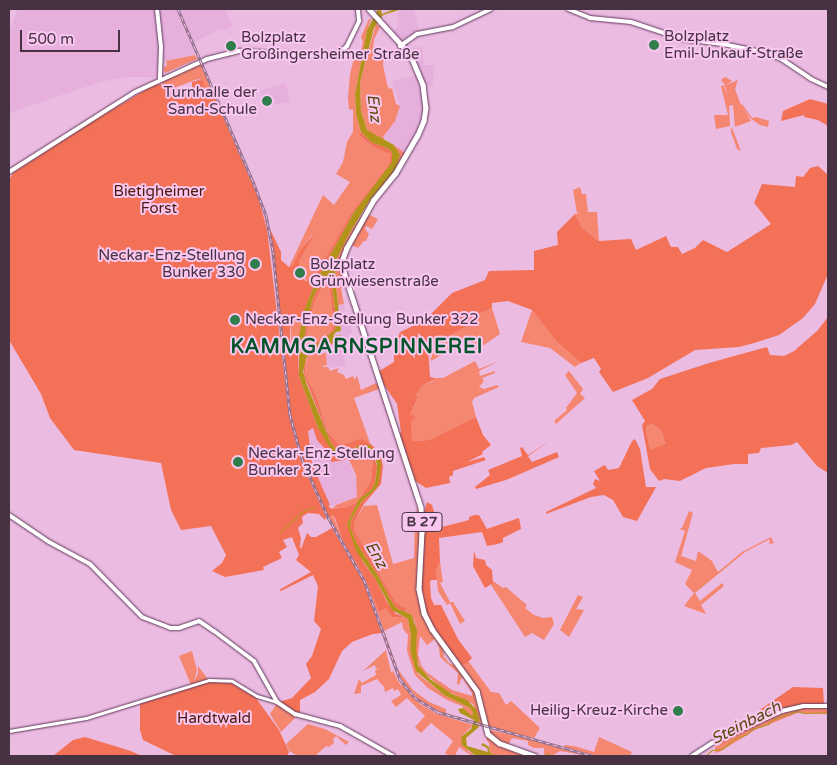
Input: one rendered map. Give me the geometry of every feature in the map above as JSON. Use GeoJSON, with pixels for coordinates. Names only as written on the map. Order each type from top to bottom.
{"type":"FeatureCollection","features":[{"type":"Feature","properties":{"kind":"main road"},"geometry":{"type":"LineString","coordinates":[[158,9],[160,79]]}},
{"type":"Feature","properties":{"kind":"main road"},"geometry":{"type":"LineString","coordinates":[[9,172],[129,96],[170,74],[207,59],[240,51],[325,56],[338,54],[346,48],[352,36],[359,20],[360,9]]}},
{"type":"Feature","properties":{"kind":"main road","name":"B 27"},"geometry":{"type":"LineString","coordinates":[[367,9],[402,44],[416,70],[426,99],[422,127],[398,170],[375,199],[348,244],[344,255],[344,272],[422,513],[419,589],[426,618],[477,691],[488,734],[496,742],[535,756]]}},
{"type":"Feature","properties":{"kind":"main road"},"geometry":{"type":"LineString","coordinates":[[402,44],[417,34],[452,27],[489,9]]}},
{"type":"Feature","properties":{"kind":"main road"},"geometry":{"type":"LineString","coordinates":[[568,9],[590,18],[635,24],[682,39],[723,44],[774,56],[787,62],[811,79],[828,87]]}},
{"type":"Feature","properties":{"kind":"main road"},"geometry":{"type":"LineString","coordinates":[[160,71],[170,74]]}},
{"type":"Feature","properties":{"kind":"main road"},"geometry":{"type":"LineString","coordinates":[[9,515],[49,542],[90,564],[140,616],[170,628],[179,628],[199,621],[221,636],[254,660],[277,702],[300,716],[340,726],[393,756]]}},
{"type":"Feature","properties":{"kind":"main road"},"geometry":{"type":"LineString","coordinates":[[692,756],[712,743],[743,730],[768,716],[803,706],[828,706]]}},
{"type":"Feature","properties":{"kind":"street"},"geometry":{"type":"LineString","coordinates":[[9,731],[86,718],[209,680],[235,682],[257,696],[277,702]]}},
{"type":"Feature","properties":{"kind":"shaded area"},"geometry":{"type":"Polygon","coordinates":[[[18,9],[225,9],[233,26],[223,31],[219,29],[193,43],[255,183],[268,220],[275,266],[291,415],[302,459],[328,517],[364,580],[397,671],[415,696],[438,712],[596,756],[588,756],[437,714],[417,701],[396,676],[368,593],[326,517],[300,459],[289,415],[273,266],[266,222],[253,184],[196,54],[166,61],[159,57],[157,77],[126,77],[100,82],[9,113],[9,33],[18,9]]]}},
{"type":"Feature","properties":{"kind":"shaded area"},"geometry":{"type":"Polygon","coordinates":[[[378,9],[384,9],[381,10],[382,14],[392,10],[389,9],[402,9],[383,15],[374,28],[360,83],[361,111],[367,130],[394,145],[400,155],[396,168],[370,200],[349,234],[336,260],[335,278],[341,331],[336,332],[333,336],[341,335],[341,337],[307,356],[303,371],[331,443],[335,448],[346,451],[361,445],[369,445],[379,454],[381,465],[379,482],[376,489],[362,501],[351,520],[350,527],[357,544],[396,608],[412,615],[417,631],[416,649],[418,665],[430,679],[452,694],[467,700],[476,709],[479,717],[479,727],[466,738],[467,746],[488,752],[487,748],[481,745],[483,743],[489,747],[490,753],[498,756],[476,756],[462,745],[461,737],[471,729],[474,720],[460,713],[458,709],[463,708],[472,716],[473,713],[470,708],[444,695],[416,671],[410,649],[411,637],[408,619],[392,610],[376,580],[356,551],[347,524],[359,499],[371,490],[375,483],[377,467],[373,452],[366,448],[347,455],[336,453],[331,449],[318,428],[299,376],[299,336],[304,311],[315,283],[354,212],[392,162],[392,153],[389,149],[371,142],[361,132],[356,114],[355,94],[367,30],[378,9]],[[331,275],[317,289],[313,298],[306,326],[303,355],[335,330],[336,319],[331,275]]]}},
{"type":"Feature","properties":{"kind":"shaded area"},"geometry":{"type":"Polygon","coordinates":[[[404,9],[414,9],[419,32],[401,40],[392,33],[398,27],[397,14],[404,9]]]}},
{"type":"Feature","properties":{"kind":"shaded area"},"geometry":{"type":"Polygon","coordinates":[[[369,19],[371,19],[367,30],[355,94],[356,114],[361,132],[359,135],[371,145],[389,152],[392,156],[389,166],[383,175],[350,215],[312,284],[295,271],[299,267],[299,261],[314,233],[300,250],[292,266],[289,267],[323,195],[334,205],[350,182],[336,174],[343,162],[347,142],[353,132],[353,110],[349,109],[348,97],[350,74],[354,58],[360,56],[363,42],[361,37],[369,19]]]}},
{"type":"Feature","properties":{"kind":"shaded area"},"geometry":{"type":"Polygon","coordinates":[[[376,24],[380,27],[374,39],[373,51],[375,54],[384,55],[383,65],[387,84],[389,89],[392,88],[396,104],[400,106],[395,121],[383,137],[385,140],[376,137],[367,130],[361,111],[360,83],[376,24]]]}},
{"type":"Feature","properties":{"kind":"shaded area"},"geometry":{"type":"Polygon","coordinates":[[[422,47],[424,65],[434,65],[433,86],[425,87],[409,51],[409,48],[422,47]]]}},
{"type":"Feature","properties":{"kind":"shaded area"},"geometry":{"type":"Polygon","coordinates":[[[195,55],[197,59],[165,73],[163,67],[167,66],[166,61],[195,55]]]}},
{"type":"Feature","properties":{"kind":"shaded area"},"geometry":{"type":"Polygon","coordinates":[[[200,62],[214,96],[205,97],[202,81],[198,79],[174,88],[162,88],[162,80],[200,62]]]}},
{"type":"Feature","properties":{"kind":"shaded area"},"geometry":{"type":"Polygon","coordinates":[[[417,75],[424,108],[422,124],[405,153],[383,137],[400,106],[392,81],[417,75]]]}},
{"type":"Feature","properties":{"kind":"shaded area"},"geometry":{"type":"Polygon","coordinates":[[[725,77],[732,81],[726,85],[738,80],[735,89],[741,105],[742,104],[752,118],[756,117],[769,121],[768,127],[760,125],[750,118],[742,106],[751,121],[735,127],[733,105],[729,106],[730,126],[716,129],[714,115],[728,115],[721,86],[724,85],[728,99],[725,85],[721,80],[725,77]]]}},
{"type":"Feature","properties":{"kind":"shaded area"},"geometry":{"type":"Polygon","coordinates":[[[286,83],[290,102],[264,107],[260,90],[286,83]]]}},
{"type":"Feature","properties":{"kind":"shaded area"},"geometry":{"type":"Polygon","coordinates":[[[734,127],[732,128],[741,151],[737,149],[731,132],[731,128],[734,127]]]}},
{"type":"Feature","properties":{"kind":"shaded area"},"geometry":{"type":"Polygon","coordinates":[[[394,145],[405,153],[397,170],[379,192],[344,251],[343,276],[345,286],[341,288],[344,304],[338,305],[335,278],[336,260],[349,234],[381,187],[396,147],[394,145]]]}},
{"type":"Feature","properties":{"kind":"shaded area"},"geometry":{"type":"Polygon","coordinates":[[[580,187],[582,194],[586,194],[588,212],[597,212],[599,241],[582,228],[575,214],[581,213],[577,213],[573,190],[580,187]]]}},
{"type":"Feature","properties":{"kind":"shaded area"},"geometry":{"type":"Polygon","coordinates":[[[368,214],[378,219],[372,229],[366,226],[365,229],[369,234],[366,241],[358,248],[351,245],[368,214]]]}},
{"type":"Feature","properties":{"kind":"shaded area"},"geometry":{"type":"Polygon","coordinates":[[[329,283],[334,326],[330,333],[306,349],[307,330],[315,301],[321,289],[329,283]]]}},
{"type":"Feature","properties":{"kind":"shaded area"},"geometry":{"type":"Polygon","coordinates":[[[344,304],[345,313],[350,313],[353,345],[349,346],[350,355],[344,356],[346,365],[332,368],[327,365],[326,353],[320,354],[318,350],[335,344],[341,337],[341,335],[334,334],[341,331],[338,305],[344,304]]]}},
{"type":"Feature","properties":{"kind":"shaded area"},"geometry":{"type":"Polygon","coordinates":[[[492,308],[500,334],[472,353],[464,342],[431,361],[428,347],[481,319],[479,314],[492,308]]]}},
{"type":"Feature","properties":{"kind":"shaded area"},"geometry":{"type":"Polygon","coordinates":[[[532,310],[556,341],[581,363],[575,367],[550,348],[521,342],[532,310]]]}},
{"type":"Feature","properties":{"kind":"shaded area"},"geometry":{"type":"Polygon","coordinates":[[[290,317],[302,318],[298,352],[292,352],[290,317]]]}},
{"type":"Feature","properties":{"kind":"shaded area"},"geometry":{"type":"Polygon","coordinates":[[[336,341],[329,347],[319,350],[320,354],[326,353],[327,365],[321,367],[328,367],[330,371],[339,368],[337,372],[344,375],[346,379],[353,376],[355,380],[357,375],[361,390],[376,383],[380,388],[418,500],[421,518],[418,573],[443,647],[444,657],[450,664],[456,665],[474,689],[482,709],[483,725],[479,724],[479,717],[473,704],[443,689],[421,670],[416,658],[415,622],[412,615],[405,612],[406,608],[396,603],[354,530],[354,523],[364,506],[377,505],[393,564],[414,558],[415,518],[418,507],[379,389],[354,398],[370,443],[367,441],[343,445],[337,443],[327,431],[317,398],[305,374],[307,356],[324,345],[336,341]],[[420,636],[418,654],[421,665],[426,672],[452,690],[472,696],[462,677],[459,685],[457,684],[458,673],[440,657],[439,647],[435,639],[427,645],[420,636]]]}},
{"type":"Feature","properties":{"kind":"shaded area"},"geometry":{"type":"Polygon","coordinates":[[[475,361],[479,369],[499,361],[479,371],[480,376],[495,371],[495,373],[482,378],[484,381],[479,387],[484,389],[497,385],[499,387],[474,398],[472,402],[476,417],[429,440],[412,441],[410,415],[418,398],[415,397],[423,385],[434,381],[434,378],[443,378],[475,361]]]}},
{"type":"Feature","properties":{"kind":"shaded area"},"geometry":{"type":"Polygon","coordinates":[[[569,371],[583,389],[580,394],[585,398],[556,424],[554,421],[567,410],[566,408],[577,393],[565,375],[569,371]]]}},
{"type":"Feature","properties":{"kind":"shaded area"},"geometry":{"type":"Polygon","coordinates":[[[652,424],[661,430],[665,445],[650,451],[646,426],[652,424]]]}},
{"type":"Feature","properties":{"kind":"shaded area"},"geometry":{"type":"Polygon","coordinates":[[[313,428],[317,440],[328,452],[331,461],[349,462],[357,481],[357,494],[354,498],[328,507],[312,464],[308,431],[313,428]]]}},
{"type":"Feature","properties":{"kind":"shaded area"},"geometry":{"type":"Polygon","coordinates":[[[362,451],[367,451],[373,461],[371,481],[357,502],[348,507],[332,509],[336,505],[357,497],[356,475],[346,458],[362,451]]]}},
{"type":"Feature","properties":{"kind":"shaded area"},"geometry":{"type":"Polygon","coordinates":[[[689,511],[693,513],[681,556],[696,561],[698,551],[712,561],[718,572],[742,552],[771,537],[774,543],[769,544],[770,539],[745,552],[695,593],[700,601],[722,583],[724,586],[701,605],[706,614],[684,606],[694,593],[685,584],[692,570],[675,562],[685,531],[679,529],[682,528],[689,511]]]}},
{"type":"Feature","properties":{"kind":"shaded area"},"geometry":{"type":"Polygon","coordinates":[[[333,515],[343,541],[364,576],[379,612],[386,607],[392,617],[401,618],[403,616],[408,619],[411,637],[410,649],[418,674],[444,695],[470,708],[473,713],[472,716],[468,715],[462,706],[447,700],[428,688],[415,675],[407,651],[408,635],[403,629],[402,622],[384,631],[397,668],[413,690],[429,702],[446,709],[446,715],[421,702],[403,682],[393,662],[380,619],[365,580],[328,517],[333,515]]]}},
{"type":"Feature","properties":{"kind":"shaded area"},"geometry":{"type":"Polygon","coordinates":[[[440,562],[443,582],[440,583],[450,602],[453,602],[465,621],[460,624],[450,603],[447,605],[438,591],[436,570],[440,562]]]}},
{"type":"Feature","properties":{"kind":"shaded area"},"geometry":{"type":"Polygon","coordinates":[[[493,581],[503,588],[506,587],[527,605],[525,608],[534,615],[543,618],[552,617],[554,624],[544,640],[532,633],[525,637],[491,585],[493,581]]]}},
{"type":"Feature","properties":{"kind":"shaded area"},"geometry":{"type":"Polygon","coordinates":[[[578,595],[583,597],[576,609],[584,610],[569,637],[560,630],[578,595]]]}},
{"type":"Feature","properties":{"kind":"shaded area"},"geometry":{"type":"Polygon","coordinates":[[[386,650],[391,672],[393,671],[401,686],[401,684],[420,704],[437,714],[473,725],[461,737],[468,751],[476,756],[472,756],[459,747],[455,756],[449,756],[445,753],[453,741],[431,723],[421,733],[415,727],[425,716],[407,698],[396,707],[391,701],[401,695],[398,689],[394,691],[393,688],[385,692],[384,687],[377,679],[361,686],[361,693],[354,694],[359,679],[362,683],[376,675],[375,671],[379,668],[376,669],[375,665],[363,671],[386,650]]]}},
{"type":"Feature","properties":{"kind":"shaded area"},"geometry":{"type":"Polygon","coordinates":[[[192,651],[197,670],[194,682],[198,673],[198,666],[208,679],[191,685],[179,656],[192,651]]]}},
{"type":"Feature","properties":{"kind":"shaded area"},"geometry":{"type":"Polygon","coordinates":[[[469,662],[491,692],[499,693],[506,705],[511,701],[540,728],[534,738],[485,726],[481,696],[460,665],[469,662]]]}},
{"type":"Feature","properties":{"kind":"shaded area"},"geometry":{"type":"Polygon","coordinates":[[[277,703],[297,716],[281,732],[270,714],[277,703]]]}},
{"type":"Feature","properties":{"kind":"shaded area"},"geometry":{"type":"Polygon","coordinates":[[[807,707],[828,708],[828,714],[797,713],[755,730],[716,753],[715,747],[720,745],[718,741],[792,709],[807,707]]]}},
{"type":"Feature","properties":{"kind":"shaded area"},"geometry":{"type":"Polygon","coordinates":[[[308,724],[325,729],[349,742],[346,745],[336,736],[333,739],[334,743],[329,747],[326,746],[315,756],[298,756],[289,751],[286,744],[308,724]]]}},
{"type":"Feature","properties":{"kind":"shaded area"},"geometry":{"type":"Polygon","coordinates":[[[486,729],[588,756],[560,751],[552,756],[544,756],[544,748],[534,748],[528,745],[528,741],[512,738],[508,745],[499,742],[486,729]]]}},
{"type":"Feature","properties":{"kind":"shaded area"},"geometry":{"type":"Polygon","coordinates":[[[488,736],[499,745],[532,756],[498,756],[490,753],[489,743],[486,739],[488,736]]]}},
{"type":"Feature","properties":{"kind":"shaded area"},"geometry":{"type":"Polygon","coordinates":[[[599,737],[632,752],[630,756],[596,756],[564,747],[565,745],[574,746],[594,752],[599,737]]]}},
{"type":"Feature","properties":{"kind":"green space","name":"Bietigheimer Forst"},"geometry":{"type":"Polygon","coordinates":[[[203,81],[205,97],[214,96],[258,197],[267,229],[289,415],[300,459],[326,517],[325,520],[319,514],[308,513],[302,517],[303,523],[298,528],[301,538],[300,547],[301,549],[307,533],[311,537],[316,537],[332,528],[363,581],[382,633],[373,634],[352,642],[342,651],[329,679],[315,692],[300,700],[300,715],[279,702],[292,698],[311,678],[306,664],[312,656],[321,629],[314,621],[318,586],[313,575],[281,591],[279,590],[311,572],[296,560],[299,555],[292,537],[283,540],[287,547],[279,552],[282,558],[263,567],[264,570],[225,577],[212,571],[222,563],[226,555],[211,526],[181,530],[171,510],[161,463],[74,450],[50,418],[41,394],[9,340],[9,180],[13,173],[91,122],[154,85],[161,84],[162,88],[185,89],[192,92],[192,82],[203,81]]]}},
{"type":"Feature","properties":{"kind":"green space"},"geometry":{"type":"Polygon","coordinates":[[[810,99],[828,104],[828,126],[818,120],[804,117],[804,115],[781,121],[783,111],[810,99]]]}},
{"type":"Feature","properties":{"kind":"green space"},"geometry":{"type":"Polygon","coordinates":[[[361,132],[371,142],[389,149],[392,153],[392,163],[354,212],[314,285],[302,318],[290,318],[290,340],[292,352],[298,352],[299,376],[318,428],[339,454],[347,455],[366,448],[373,452],[377,467],[375,483],[371,490],[359,499],[347,524],[363,562],[376,580],[387,602],[396,614],[403,616],[401,618],[392,617],[386,608],[379,612],[364,576],[343,541],[335,518],[333,515],[328,517],[302,459],[291,415],[270,229],[281,252],[281,260],[289,267],[292,266],[300,250],[315,233],[299,261],[299,268],[295,271],[306,281],[310,279],[312,283],[350,215],[389,166],[391,154],[371,145],[359,135],[361,132]],[[313,428],[308,431],[312,464],[330,505],[328,506],[332,509],[348,507],[357,502],[371,481],[373,461],[365,450],[345,460],[331,462],[328,452],[317,440],[313,428]]]}},
{"type":"Feature","properties":{"kind":"green space"},"geometry":{"type":"Polygon","coordinates":[[[818,166],[828,175],[828,274],[815,304],[803,318],[779,335],[754,343],[739,347],[695,350],[648,378],[613,392],[599,372],[601,369],[594,358],[581,363],[556,341],[532,310],[508,301],[492,303],[492,308],[479,314],[481,319],[428,347],[430,377],[434,378],[434,380],[423,385],[415,397],[418,397],[410,415],[415,416],[411,422],[412,441],[429,440],[476,417],[483,435],[491,445],[482,452],[483,454],[467,462],[484,457],[486,460],[453,471],[453,475],[449,477],[450,483],[426,488],[412,479],[398,436],[401,432],[397,404],[376,373],[394,362],[394,346],[400,332],[432,317],[431,314],[452,293],[485,280],[489,271],[534,270],[534,251],[558,245],[557,232],[575,214],[582,228],[599,241],[631,239],[636,250],[666,236],[671,247],[678,247],[682,254],[695,248],[703,240],[727,252],[771,224],[754,203],[762,184],[795,187],[796,176],[803,177],[810,168],[818,166]]]}},
{"type":"Feature","properties":{"kind":"green space"},"geometry":{"type":"Polygon","coordinates":[[[331,275],[336,319],[335,330],[303,356],[306,326],[317,289],[331,275]],[[329,283],[321,289],[315,301],[307,330],[306,349],[330,333],[334,326],[329,283]]]}},
{"type":"Feature","properties":{"kind":"green space"},"geometry":{"type":"Polygon","coordinates":[[[828,317],[828,473],[817,466],[797,442],[791,445],[761,448],[759,453],[748,454],[748,464],[706,468],[680,481],[664,479],[659,481],[650,469],[642,425],[645,421],[632,400],[652,389],[660,379],[709,363],[767,347],[770,355],[784,356],[794,351],[817,331],[828,317]],[[652,424],[646,426],[650,450],[665,444],[661,430],[652,424]]]}},
{"type":"Feature","properties":{"kind":"green space"},"geometry":{"type":"Polygon","coordinates":[[[306,359],[305,374],[317,398],[327,431],[337,443],[343,445],[360,439],[367,441],[379,454],[361,445],[346,451],[335,448],[331,443],[305,378],[303,367],[306,359]]]}},
{"type":"Feature","properties":{"kind":"green space"},"geometry":{"type":"Polygon","coordinates":[[[635,439],[640,449],[646,487],[656,487],[637,521],[623,517],[613,500],[604,495],[591,497],[546,514],[546,512],[596,488],[593,484],[595,479],[600,481],[594,471],[605,465],[608,470],[619,468],[632,441],[635,439]]]}},
{"type":"Feature","properties":{"kind":"green space"},"geometry":{"type":"Polygon","coordinates":[[[551,440],[528,456],[532,462],[557,452],[559,457],[506,480],[476,489],[475,487],[490,475],[488,470],[522,456],[520,448],[522,447],[528,455],[551,440]]]}},
{"type":"Feature","properties":{"kind":"green space"},"geometry":{"type":"Polygon","coordinates":[[[379,454],[383,466],[381,484],[364,504],[354,523],[354,530],[396,603],[406,608],[405,612],[396,608],[390,599],[380,579],[357,544],[350,527],[351,520],[362,501],[376,489],[379,454]]]}},
{"type":"Feature","properties":{"kind":"green space"},"geometry":{"type":"Polygon","coordinates":[[[427,502],[432,505],[437,522],[442,527],[469,520],[469,517],[475,515],[479,515],[487,529],[519,518],[521,529],[503,538],[503,542],[498,544],[487,546],[482,532],[439,538],[440,562],[436,570],[437,580],[431,580],[430,583],[431,598],[434,605],[441,605],[458,639],[472,658],[466,664],[460,665],[432,626],[420,591],[424,513],[427,502]]]}},
{"type":"Feature","properties":{"kind":"green space"},"geometry":{"type":"Polygon","coordinates":[[[474,550],[476,558],[485,560],[486,565],[492,570],[493,583],[485,588],[473,566],[474,550]]]}},
{"type":"Feature","properties":{"kind":"green space","name":"Hardtwald"},"geometry":{"type":"Polygon","coordinates":[[[210,681],[230,682],[256,698],[279,730],[289,752],[287,756],[176,756],[143,740],[140,730],[140,702],[210,681]]]}},
{"type":"Feature","properties":{"kind":"green space"},"geometry":{"type":"Polygon","coordinates":[[[793,687],[823,688],[824,704],[782,709],[779,703],[769,711],[770,715],[758,720],[756,716],[758,711],[793,687]]]}},
{"type":"Feature","properties":{"kind":"green space"},"geometry":{"type":"Polygon","coordinates":[[[85,737],[142,756],[53,756],[73,740],[85,737]]]}},
{"type":"Feature","properties":{"kind":"waterway"},"geometry":{"type":"LineString","coordinates":[[280,532],[303,511],[314,507]]}},
{"type":"Feature","properties":{"kind":"waterway","name":"Steinbach"},"geometry":{"type":"LineString","coordinates":[[705,756],[712,750],[722,749],[734,739],[747,734],[752,729],[768,724],[774,719],[797,711],[804,713],[828,712]]}},
{"type":"Feature","properties":{"kind":"railway"},"geometry":{"type":"LineString","coordinates":[[178,9],[266,215],[273,251],[290,415],[302,459],[328,517],[364,580],[400,679],[414,697],[438,712],[593,756]]}},
{"type":"Feature","properties":{"kind":"place","name":"Bolzplatz Emil-Unkauf-Straße"},"geometry":{"type":"Point","coordinates":[654,45]}},
{"type":"Feature","properties":{"kind":"place","name":"Bolzplatz Großingersheimer Straße"},"geometry":{"type":"Point","coordinates":[231,46]}},
{"type":"Feature","properties":{"kind":"place","name":"Turnhalle der Sand-Schule"},"geometry":{"type":"Point","coordinates":[267,101]}},
{"type":"Feature","properties":{"kind":"place","name":"Neckar-Enz-Stellung Bunker 330"},"geometry":{"type":"Point","coordinates":[255,264]}},
{"type":"Feature","properties":{"kind":"place","name":"Bolzplatz Grünwiesenstraße"},"geometry":{"type":"Point","coordinates":[300,273]}},
{"type":"Feature","properties":{"kind":"place","name":"Neckar-Enz-Stellung Bunker 322"},"geometry":{"type":"Point","coordinates":[235,320]}},
{"type":"Feature","properties":{"kind":"place","name":"Neckar-Enz-Stellung Bunker 321"},"geometry":{"type":"Point","coordinates":[238,462]}},
{"type":"Feature","properties":{"kind":"place","name":"Heilig-Kreuz-Kirche"},"geometry":{"type":"Point","coordinates":[678,711]}},
{"type":"Feature","properties":{"kind":"district","name":"KAMMGARNSPINNEREI"},"geometry":{"type":"Point","coordinates":[357,347]}},
{"type":"Feature","properties":{"kind":"water label","name":"Enz"},"geometry":{"type":"Point","coordinates":[374,108]}},
{"type":"Feature","properties":{"kind":"water label","name":"Enz"},"geometry":{"type":"Point","coordinates":[376,555]}}]}
